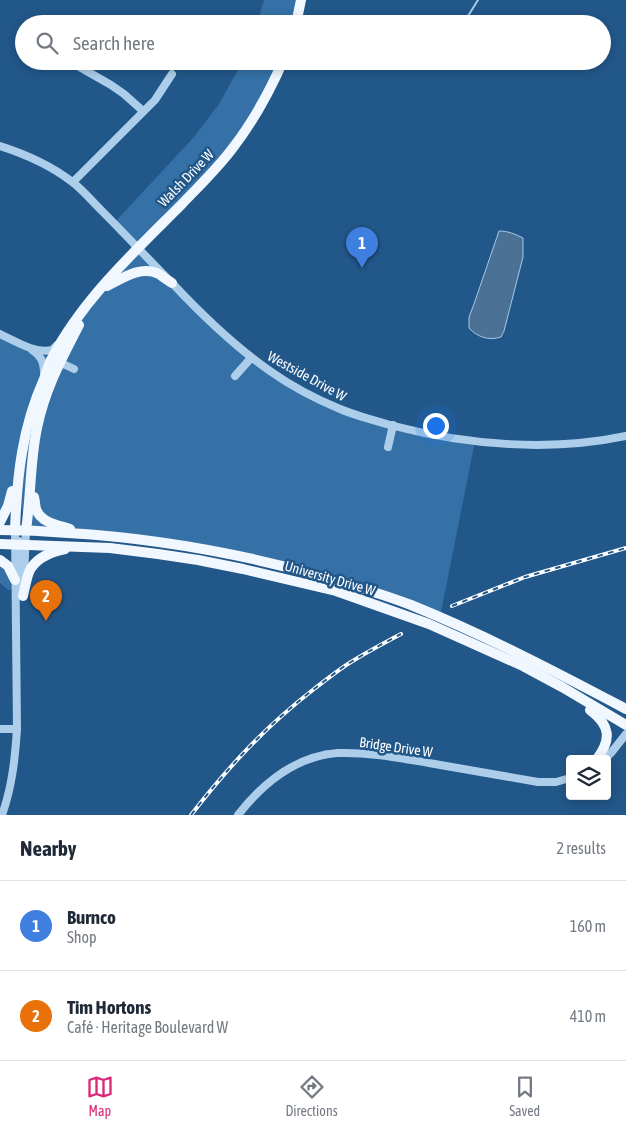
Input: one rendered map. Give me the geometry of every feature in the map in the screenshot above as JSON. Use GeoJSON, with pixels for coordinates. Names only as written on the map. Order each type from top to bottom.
{"type":"FeatureCollection","features":[{"type":"Feature","properties":{"kind":"main road"},"geometry":{"type":"LineString","coordinates":[[298,15],[301,0]]}},
{"type":"Feature","properties":{"kind":"main road","name":"Walsh Drive W"},"geometry":{"type":"LineString","coordinates":[[15,530],[19,466],[26,431],[32,409],[51,359],[71,326],[99,290],[232,150],[258,110],[279,70]]}},
{"type":"Feature","properties":{"kind":"main road"},"geometry":{"type":"LineString","coordinates":[[99,290],[138,272],[149,271],[159,274],[172,283]]}},
{"type":"Feature","properties":{"kind":"main road","name":"Walsh Drive W"},"geometry":{"type":"LineString","coordinates":[[26,530],[37,428],[48,389],[59,362],[91,301]]}},
{"type":"Feature","properties":{"kind":"main road"},"geometry":{"type":"LineString","coordinates":[[0,522],[8,506],[19,466]]}},
{"type":"Feature","properties":{"kind":"main road"},"geometry":{"type":"LineString","coordinates":[[31,484],[36,509],[44,520],[88,534]]}},
{"type":"Feature","properties":{"kind":"main road","name":"University Drive W"},"geometry":{"type":"LineString","coordinates":[[0,530],[26,530],[131,538],[227,553],[277,564],[378,593],[440,617],[528,657],[626,709]]}},
{"type":"Feature","properties":{"kind":"main road","name":"University Drive W"},"geometry":{"type":"LineString","coordinates":[[0,544],[110,548],[198,560],[336,591],[438,628],[523,666],[626,726]]}},
{"type":"Feature","properties":{"kind":"main road"},"geometry":{"type":"LineString","coordinates":[[23,596],[30,571],[37,562],[49,554],[74,547]]}},
{"type":"Feature","properties":{"kind":"main road"},"geometry":{"type":"LineString","coordinates":[[0,560],[8,566],[15,580]]}},
{"type":"Feature","properties":{"kind":"main road"},"geometry":{"type":"LineString","coordinates":[[562,687],[599,716],[606,726],[606,745],[600,755]]}},
{"type":"Feature","properties":{"kind":"street"},"geometry":{"type":"LineString","coordinates":[[86,70],[118,90],[143,111]]}},
{"type":"Feature","properties":{"kind":"street"},"geometry":{"type":"LineString","coordinates":[[73,182],[155,100],[172,74]]}},
{"type":"Feature","properties":{"kind":"street","name":"Westside Drive W"},"geometry":{"type":"LineString","coordinates":[[0,146],[35,160],[73,182],[216,327],[251,358],[271,372],[341,410],[419,432],[475,441],[530,445],[588,442],[626,436]]}},
{"type":"Feature","properties":{"kind":"street"},"geometry":{"type":"LineString","coordinates":[[0,334],[42,351],[52,350],[63,339]]}},
{"type":"Feature","properties":{"kind":"street"},"geometry":{"type":"LineString","coordinates":[[26,346],[42,360],[44,378]]}},
{"type":"Feature","properties":{"kind":"street"},"geometry":{"type":"LineString","coordinates":[[235,376],[251,358]]}},
{"type":"Feature","properties":{"kind":"street"},"geometry":{"type":"LineString","coordinates":[[59,362],[74,369]]}},
{"type":"Feature","properties":{"kind":"street"},"geometry":{"type":"LineString","coordinates":[[388,447],[393,425]]}},
{"type":"Feature","properties":{"kind":"street"},"geometry":{"type":"LineString","coordinates":[[15,530],[20,545],[23,596],[17,633]]}},
{"type":"Feature","properties":{"kind":"street"},"geometry":{"type":"LineString","coordinates":[[2,815],[15,760],[17,729],[17,633],[15,580],[20,545],[26,530]]}},
{"type":"Feature","properties":{"kind":"street"},"geometry":{"type":"LineString","coordinates":[[0,729],[17,729]]}},
{"type":"Feature","properties":{"kind":"street"},"geometry":{"type":"LineString","coordinates":[[609,755],[626,734]]}},
{"type":"Feature","properties":{"kind":"street","name":"Bridge Drive W"},"geometry":{"type":"LineString","coordinates":[[238,815],[253,796],[280,774],[307,760],[337,753],[357,753],[402,759],[538,782],[556,782],[566,779]]}},
{"type":"Feature","properties":{"kind":"shaded area"},"geometry":{"type":"Polygon","coordinates":[[[264,0],[301,0],[298,15],[260,15],[264,0]]]}},
{"type":"Feature","properties":{"kind":"shaded area"},"geometry":{"type":"Polygon","coordinates":[[[238,70],[278,70],[245,131],[138,248],[114,223],[194,137],[219,104],[238,70]]]}},
{"type":"Feature","properties":{"kind":"shaded area"},"geometry":{"type":"Polygon","coordinates":[[[499,231],[523,238],[523,257],[504,331],[501,337],[488,338],[479,336],[469,328],[469,317],[499,231]]]}},
{"type":"Feature","properties":{"kind":"shaded area"},"geometry":{"type":"Polygon","coordinates":[[[138,248],[216,327],[295,387],[368,419],[475,441],[440,617],[410,605],[227,553],[26,530],[20,500],[0,522],[0,334],[55,360],[91,301],[138,248]]]}},
{"type":"Feature","properties":{"kind":"shaded area"},"geometry":{"type":"Polygon","coordinates":[[[0,564],[7,572],[12,589],[8,590],[0,583],[0,564]]]}},
{"type":"Feature","properties":{"kind":"waterway"},"geometry":{"type":"LineString","coordinates":[[469,15],[478,0]]}},
{"type":"Feature","properties":{"kind":"railway"},"geometry":{"type":"LineString","coordinates":[[452,606],[525,577],[626,548]]}},
{"type":"Feature","properties":{"kind":"railway"},"geometry":{"type":"LineString","coordinates":[[191,815],[248,748],[296,703],[346,665],[401,634]]}},
{"type":"Feature","properties":{"kind":"place","name":"Burnco"},"geometry":{"type":"Point","coordinates":[362,268]}},
{"type":"Feature","properties":{"kind":"place","name":"Tim Hortons"},"geometry":{"type":"Point","coordinates":[46,621]}}]}
